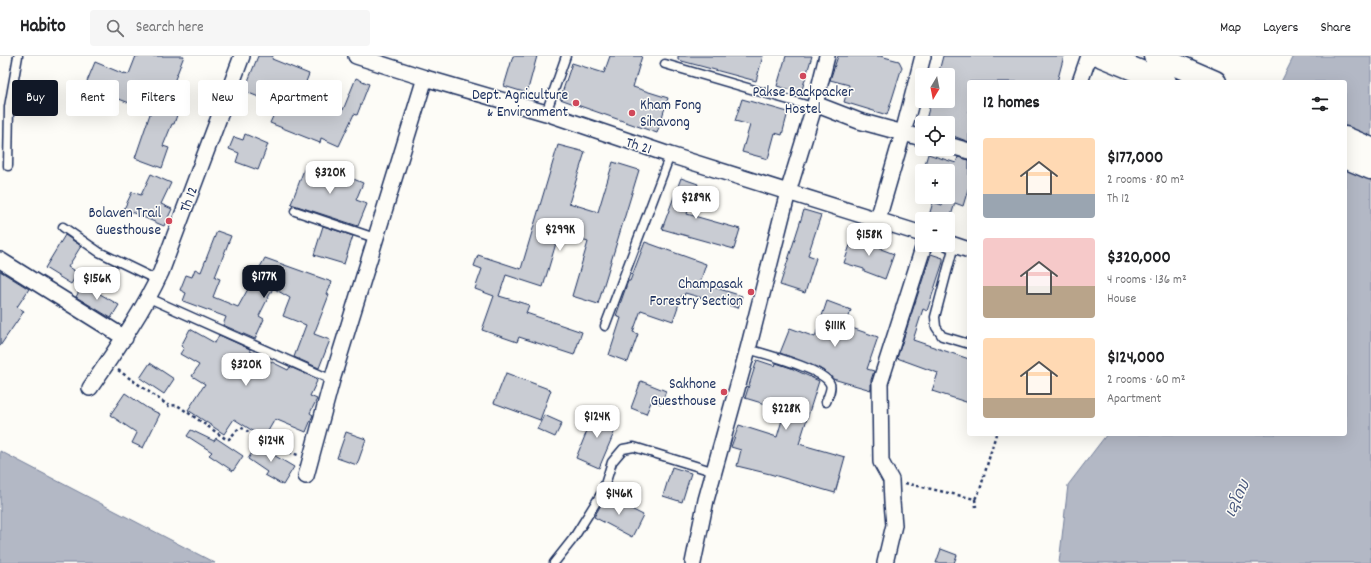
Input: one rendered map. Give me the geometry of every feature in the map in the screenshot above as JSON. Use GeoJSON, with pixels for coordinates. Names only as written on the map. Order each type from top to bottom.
{"type":"FeatureCollection","features":[{"type":"Feature","properties":{"kind":"highway"},"geometry":{"type":"LineString","coordinates":[[1102,56],[1164,67],[1208,80]]}},
{"type":"Feature","properties":{"kind":"highway"},"geometry":{"type":"LineString","coordinates":[[1347,139],[1371,149]]}},
{"type":"Feature","properties":{"kind":"highway"},"geometry":{"type":"LineString","coordinates":[[1347,158],[1371,168]]}},
{"type":"Feature","properties":{"kind":"street","name":"Th 12"},"geometry":{"type":"LineString","coordinates":[[90,388],[125,338],[149,298],[242,56]]}},
{"type":"Feature","properties":{"kind":"street","name":"Th 21"},"geometry":{"type":"LineString","coordinates":[[356,56],[425,78],[546,113],[670,155],[915,232]]}},
{"type":"Feature","properties":{"kind":"street"},"geometry":{"type":"LineString","coordinates":[[693,563],[706,500],[748,349],[788,192],[827,56]]}},
{"type":"Feature","properties":{"kind":"street"},"geometry":{"type":"LineString","coordinates":[[878,219],[903,133],[923,56]]}},
{"type":"Feature","properties":{"kind":"street"},"geometry":{"type":"LineString","coordinates":[[1081,80],[1089,56]]}},
{"type":"Feature","properties":{"kind":"street"},"geometry":{"type":"LineString","coordinates":[[306,476],[332,380],[425,78]]}},
{"type":"Feature","properties":{"kind":"street"},"geometry":{"type":"LineString","coordinates":[[814,105],[859,121],[915,136]]}},
{"type":"Feature","properties":{"kind":"street"},"geometry":{"type":"LineString","coordinates":[[955,148],[967,151]]}},
{"type":"Feature","properties":{"kind":"street"},"geometry":{"type":"LineString","coordinates":[[955,245],[967,249]]}},
{"type":"Feature","properties":{"kind":"street"},"geometry":{"type":"LineString","coordinates":[[885,563],[894,525],[891,480],[881,462],[880,382],[922,252]]}},
{"type":"Feature","properties":{"kind":"street"},"geometry":{"type":"LineString","coordinates":[[0,260],[125,338]]}},
{"type":"Feature","properties":{"kind":"lane"},"geometry":{"type":"LineString","coordinates":[[8,166],[9,107],[18,56]]}},
{"type":"Feature","properties":{"kind":"lane"},"geometry":{"type":"LineString","coordinates":[[546,113],[566,56]]}},
{"type":"Feature","properties":{"kind":"lane"},"geometry":{"type":"LineString","coordinates":[[665,64],[814,105]]}},
{"type":"Feature","properties":{"kind":"lane"},"geometry":{"type":"LineString","coordinates":[[605,326],[670,155]]}},
{"type":"Feature","properties":{"kind":"lane"},"geometry":{"type":"LineString","coordinates":[[295,211],[376,238]]}},
{"type":"Feature","properties":{"kind":"lane"},"geometry":{"type":"LineString","coordinates":[[63,227],[99,252],[157,280]]}},
{"type":"Feature","properties":{"kind":"lane"},"geometry":{"type":"LineString","coordinates":[[949,252],[935,317],[936,327],[942,336],[967,343]]}},
{"type":"Feature","properties":{"kind":"lane"},"geometry":{"type":"LineString","coordinates":[[149,298],[332,380]]}},
{"type":"Feature","properties":{"kind":"lane"},"geometry":{"type":"LineString","coordinates":[[748,349],[819,373],[830,383],[831,386],[826,402]]}},
{"type":"Feature","properties":{"kind":"lane"},"geometry":{"type":"LineString","coordinates":[[554,563],[573,539],[604,492],[612,462],[623,449],[634,447],[715,472]]}},
{"type":"Feature","properties":{"kind":"path"},"geometry":{"type":"LineString","coordinates":[[108,362],[169,406],[177,405],[226,439],[229,440],[232,438],[239,428],[242,428],[277,448],[310,460]]}},
{"type":"Feature","properties":{"kind":"path"},"geometry":{"type":"LineString","coordinates":[[976,507],[975,498],[980,490],[995,436]]}},
{"type":"Feature","properties":{"kind":"path"},"geometry":{"type":"LineString","coordinates":[[891,480],[975,498]]}},
{"type":"Feature","properties":{"kind":"water","name":"ເຊໂດນ"},"geometry":{"type":"Polygon","coordinates":[[[1294,56],[1371,56],[1371,563],[1059,563],[1068,485],[1105,436],[1347,436],[1347,80],[1282,80],[1294,56]]]}},
{"type":"Feature","properties":{"kind":"water"},"geometry":{"type":"Polygon","coordinates":[[[0,451],[215,563],[0,563],[0,451]]]}},
{"type":"Feature","properties":{"kind":"building"},"geometry":{"type":"Polygon","coordinates":[[[136,56],[184,56],[175,80],[127,80],[127,102],[119,99],[119,80],[88,80],[95,62],[124,74],[129,74],[136,56]]]}},
{"type":"Feature","properties":{"kind":"building"},"geometry":{"type":"Polygon","coordinates":[[[258,56],[273,56],[272,59],[309,74],[307,80],[256,80],[256,96],[248,93],[248,81],[258,56]]]}},
{"type":"Feature","properties":{"kind":"building"},"geometry":{"type":"Polygon","coordinates":[[[513,56],[537,56],[527,93],[504,86],[513,56]]]}},
{"type":"Feature","properties":{"kind":"building"},"geometry":{"type":"Polygon","coordinates":[[[610,56],[642,56],[633,87],[668,98],[657,133],[560,99],[572,63],[604,73],[610,56]]]}},
{"type":"Feature","properties":{"kind":"building"},"geometry":{"type":"Polygon","coordinates":[[[678,56],[763,56],[756,81],[678,60],[678,56]]]}},
{"type":"Feature","properties":{"kind":"building"},"geometry":{"type":"Polygon","coordinates":[[[786,56],[812,56],[801,93],[777,86],[786,56]]]}},
{"type":"Feature","properties":{"kind":"building"},"geometry":{"type":"Polygon","coordinates":[[[838,56],[880,56],[899,61],[902,67],[887,115],[844,102],[849,85],[830,80],[838,56]]]}},
{"type":"Feature","properties":{"kind":"building"},"geometry":{"type":"Polygon","coordinates":[[[943,56],[1064,56],[1058,80],[967,80],[967,141],[955,137],[955,116],[927,116],[929,108],[955,108],[955,68],[940,68],[943,56]]]}},
{"type":"Feature","properties":{"kind":"building"},"geometry":{"type":"Polygon","coordinates":[[[356,78],[369,84],[357,115],[354,114],[339,146],[321,138],[320,143],[270,123],[273,116],[342,116],[342,110],[356,78]]]}},
{"type":"Feature","properties":{"kind":"building"},"geometry":{"type":"Polygon","coordinates":[[[742,99],[788,112],[782,135],[775,133],[768,159],[742,152],[750,125],[735,121],[742,99]]]}},
{"type":"Feature","properties":{"kind":"building"},"geometry":{"type":"Polygon","coordinates":[[[149,116],[177,116],[163,146],[169,148],[162,168],[135,158],[149,116]]]}},
{"type":"Feature","properties":{"kind":"building"},"geometry":{"type":"Polygon","coordinates":[[[245,134],[268,144],[258,170],[236,162],[239,153],[229,149],[234,137],[243,140],[245,134]]]}},
{"type":"Feature","properties":{"kind":"building"},"geometry":{"type":"Polygon","coordinates":[[[558,145],[585,152],[569,203],[598,212],[613,162],[639,170],[598,304],[572,296],[588,242],[559,233],[543,287],[506,275],[499,296],[529,305],[526,313],[582,332],[574,355],[519,337],[517,342],[482,330],[494,296],[475,289],[482,269],[474,266],[478,255],[521,269],[558,145]]]}},
{"type":"Feature","properties":{"kind":"building"},"geometry":{"type":"Polygon","coordinates":[[[927,156],[934,156],[956,163],[958,157],[967,159],[967,193],[963,206],[955,203],[955,164],[925,164],[927,156]]]}},
{"type":"Feature","properties":{"kind":"building"},"geometry":{"type":"Polygon","coordinates":[[[305,167],[322,174],[325,167],[363,183],[356,200],[367,204],[358,226],[291,204],[305,167]]]}},
{"type":"Feature","properties":{"kind":"building"},"geometry":{"type":"Polygon","coordinates":[[[151,174],[171,183],[161,204],[172,209],[164,226],[124,209],[132,192],[141,195],[151,174]]]}},
{"type":"Feature","properties":{"kind":"building"},"geometry":{"type":"Polygon","coordinates":[[[681,178],[698,184],[687,214],[740,229],[734,249],[662,229],[681,178]]]}},
{"type":"Feature","properties":{"kind":"building"},"geometry":{"type":"Polygon","coordinates":[[[932,204],[955,204],[952,212],[930,212],[932,204]]]}},
{"type":"Feature","properties":{"kind":"building"},"geometry":{"type":"Polygon","coordinates":[[[804,210],[821,215],[808,255],[816,258],[805,293],[780,285],[804,210]]]}},
{"type":"Feature","properties":{"kind":"building"},"geometry":{"type":"Polygon","coordinates":[[[323,226],[353,236],[344,264],[314,255],[323,226]]]}},
{"type":"Feature","properties":{"kind":"building"},"geometry":{"type":"Polygon","coordinates":[[[217,231],[231,236],[215,277],[220,279],[213,297],[238,307],[265,258],[332,282],[327,294],[329,295],[314,334],[330,340],[319,368],[294,357],[306,325],[283,316],[290,298],[273,288],[259,316],[264,319],[255,339],[223,325],[226,317],[183,301],[186,293],[180,290],[186,275],[192,277],[195,269],[201,272],[217,231]]]}},
{"type":"Feature","properties":{"kind":"building"},"geometry":{"type":"Polygon","coordinates":[[[65,235],[81,246],[68,267],[78,273],[71,284],[45,268],[65,235]]]}},
{"type":"Feature","properties":{"kind":"building"},"geometry":{"type":"Polygon","coordinates":[[[853,236],[882,245],[881,249],[894,254],[885,279],[864,271],[864,269],[844,263],[853,236]]]}},
{"type":"Feature","properties":{"kind":"building"},"geometry":{"type":"Polygon","coordinates":[[[645,242],[706,264],[700,283],[742,296],[738,308],[685,293],[684,296],[682,295],[673,321],[641,310],[633,332],[638,334],[628,362],[609,355],[621,318],[616,316],[628,281],[630,281],[645,242]]]}},
{"type":"Feature","properties":{"kind":"building"},"geometry":{"type":"Polygon","coordinates":[[[931,254],[943,258],[927,311],[923,309],[913,340],[967,358],[967,402],[932,391],[938,373],[897,358],[931,254]]]}},
{"type":"Feature","properties":{"kind":"building"},"geometry":{"type":"Polygon","coordinates":[[[0,271],[29,289],[17,307],[24,311],[0,346],[0,271]]]}},
{"type":"Feature","properties":{"kind":"building"},"geometry":{"type":"Polygon","coordinates":[[[83,284],[119,305],[111,318],[76,297],[83,284]]]}},
{"type":"Feature","properties":{"kind":"building"},"geometry":{"type":"Polygon","coordinates":[[[827,301],[851,310],[846,326],[878,337],[867,369],[874,371],[871,380],[871,390],[833,379],[829,374],[819,368],[780,353],[790,328],[815,337],[827,301]]]}},
{"type":"Feature","properties":{"kind":"building"},"geometry":{"type":"Polygon","coordinates":[[[190,329],[215,343],[219,335],[250,349],[250,351],[288,370],[290,367],[315,378],[317,381],[310,396],[317,399],[310,413],[313,415],[306,432],[275,419],[264,438],[234,419],[224,434],[188,410],[205,384],[192,376],[199,365],[180,354],[184,348],[181,346],[190,329]]]}},
{"type":"Feature","properties":{"kind":"building"},"geometry":{"type":"Polygon","coordinates":[[[757,360],[775,366],[776,363],[791,368],[819,381],[799,444],[845,457],[835,493],[737,466],[741,450],[731,447],[739,425],[777,437],[785,410],[745,398],[757,360]]]}},
{"type":"Feature","properties":{"kind":"building"},"geometry":{"type":"Polygon","coordinates":[[[150,363],[174,379],[164,394],[140,378],[150,363]]]}},
{"type":"Feature","properties":{"kind":"building"},"geometry":{"type":"Polygon","coordinates":[[[506,373],[551,390],[540,420],[494,403],[506,373]]]}},
{"type":"Feature","properties":{"kind":"building"},"geometry":{"type":"Polygon","coordinates":[[[641,381],[666,391],[661,404],[652,400],[646,414],[631,408],[641,381]]]}},
{"type":"Feature","properties":{"kind":"building"},"geometry":{"type":"Polygon","coordinates":[[[125,393],[147,408],[160,414],[143,448],[132,443],[137,433],[110,415],[125,393]]]}},
{"type":"Feature","properties":{"kind":"building"},"geometry":{"type":"Polygon","coordinates":[[[595,411],[619,421],[599,468],[576,458],[595,411]]]}},
{"type":"Feature","properties":{"kind":"building"},"geometry":{"type":"Polygon","coordinates":[[[544,415],[562,423],[555,437],[537,429],[544,415]]]}},
{"type":"Feature","properties":{"kind":"building"},"geometry":{"type":"Polygon","coordinates":[[[191,430],[214,441],[216,438],[243,456],[233,471],[209,455],[212,452],[187,436],[191,430]]]}},
{"type":"Feature","properties":{"kind":"building"},"geometry":{"type":"Polygon","coordinates":[[[346,432],[366,439],[357,465],[337,458],[346,432]]]}},
{"type":"Feature","properties":{"kind":"building"},"geometry":{"type":"Polygon","coordinates":[[[260,440],[274,450],[272,454],[294,467],[283,485],[265,475],[267,472],[248,459],[260,440]]]}},
{"type":"Feature","properties":{"kind":"building"},"geometry":{"type":"Polygon","coordinates":[[[672,467],[691,473],[682,502],[663,496],[672,467]]]}},
{"type":"Feature","properties":{"kind":"building"},"geometry":{"type":"Polygon","coordinates":[[[606,496],[643,515],[632,537],[594,517],[606,496]]]}},
{"type":"Feature","properties":{"kind":"building"},"geometry":{"type":"Polygon","coordinates":[[[941,549],[957,555],[954,563],[936,563],[941,549]]]}},
{"type":"Feature","properties":{"kind":"place","name":"Pakse Backpacker Hostel"},"geometry":{"type":"Point","coordinates":[803,76]}},
{"type":"Feature","properties":{"kind":"place","name":"Dept. Agriculture & Environment"},"geometry":{"type":"Point","coordinates":[576,103]}},
{"type":"Feature","properties":{"kind":"place","name":"Kham Fong Sihavong"},"geometry":{"type":"Point","coordinates":[632,113]}},
{"type":"Feature","properties":{"kind":"place","name":"Bolaven Trail Guesthouse"},"geometry":{"type":"Point","coordinates":[169,221]}},
{"type":"Feature","properties":{"kind":"place","name":"Champasak Forestry Section"},"geometry":{"type":"Point","coordinates":[751,292]}},
{"type":"Feature","properties":{"kind":"place","name":"Sakhone Guesthouse"},"geometry":{"type":"Point","coordinates":[724,392]}}]}
